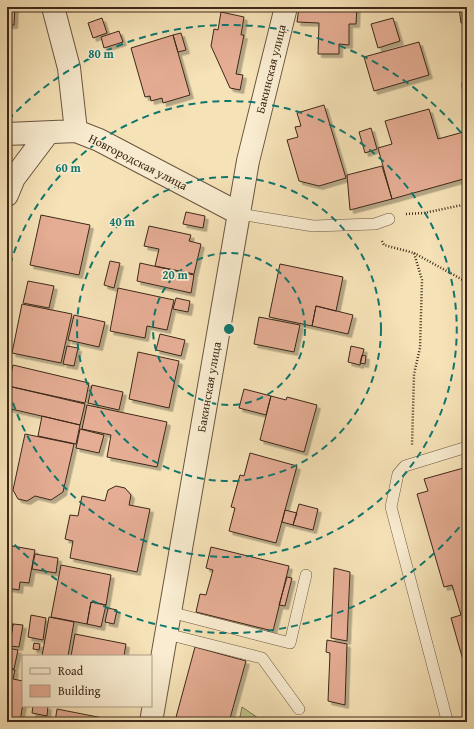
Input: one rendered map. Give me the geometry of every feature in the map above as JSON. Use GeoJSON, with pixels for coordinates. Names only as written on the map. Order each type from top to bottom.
{"type":"FeatureCollection","features":[{"type":"Feature","properties":{"kind":"street"},"geometry":{"type":"LineString","coordinates":[[53,7],[69,68],[76,131]]}},
{"type":"Feature","properties":{"kind":"street","name":"Бакинская улица"},"geometry":{"type":"LineString","coordinates":[[151,722],[248,161],[286,7]]}},
{"type":"Feature","properties":{"kind":"street","name":"Новгородская улица"},"geometry":{"type":"LineString","coordinates":[[7,134],[76,131],[99,140],[240,214]]}},
{"type":"Feature","properties":{"kind":"street"},"geometry":{"type":"LineString","coordinates":[[7,195],[14,178],[48,133]]}},
{"type":"Feature","properties":{"kind":"lane"},"geometry":{"type":"LineString","coordinates":[[240,214],[313,226],[375,224],[389,219]]}},
{"type":"Feature","properties":{"kind":"lane"},"geometry":{"type":"LineString","coordinates":[[445,721],[391,507],[398,474],[405,466],[467,447]]}},
{"type":"Feature","properties":{"kind":"lane"},"geometry":{"type":"LineString","coordinates":[[170,612],[290,643],[306,575]]}},
{"type":"Feature","properties":{"kind":"lane"},"geometry":{"type":"LineString","coordinates":[[167,634],[262,658],[299,709]]}},
{"type":"Feature","properties":{"kind":"path"},"geometry":{"type":"LineString","coordinates":[[389,219],[406,214],[424,213],[467,204]]}},
{"type":"Feature","properties":{"kind":"path"},"geometry":{"type":"LineString","coordinates":[[375,224],[384,244],[414,253],[463,280],[467,288]]}},
{"type":"Feature","properties":{"kind":"path"},"geometry":{"type":"LineString","coordinates":[[411,464],[414,374],[420,348],[422,280],[414,253]]}},
{"type":"Feature","properties":{"kind":"green space"},"geometry":{"type":"Polygon","coordinates":[[[242,707],[264,722],[239,722],[242,707]]]}},
{"type":"Feature","properties":{"kind":"building"},"geometry":{"type":"Polygon","coordinates":[[[7,7],[15,7],[14,25],[7,25],[7,7]]]}},
{"type":"Feature","properties":{"kind":"building"},"geometry":{"type":"Polygon","coordinates":[[[299,7],[357,7],[356,24],[349,24],[349,45],[339,44],[339,54],[318,54],[319,23],[297,22],[299,7]]]}},
{"type":"Feature","properties":{"kind":"building"},"geometry":{"type":"Polygon","coordinates":[[[459,7],[467,7],[467,23],[461,23],[459,7]]]}},
{"type":"Feature","properties":{"kind":"building"},"geometry":{"type":"Polygon","coordinates":[[[221,12],[244,17],[241,35],[244,35],[236,74],[243,75],[240,90],[230,88],[211,46],[214,29],[218,30],[221,12]]]}},
{"type":"Feature","properties":{"kind":"building"},"geometry":{"type":"Polygon","coordinates":[[[102,18],[107,33],[93,38],[88,23],[102,18]]]}},
{"type":"Feature","properties":{"kind":"building"},"geometry":{"type":"Polygon","coordinates":[[[393,18],[400,41],[378,48],[371,24],[393,18]]]}},
{"type":"Feature","properties":{"kind":"building"},"geometry":{"type":"Polygon","coordinates":[[[119,31],[123,42],[104,48],[101,37],[119,31]]]}},
{"type":"Feature","properties":{"kind":"building"},"geometry":{"type":"Polygon","coordinates":[[[181,33],[186,50],[178,52],[173,35],[181,33]]]}},
{"type":"Feature","properties":{"kind":"building"},"geometry":{"type":"Polygon","coordinates":[[[173,35],[190,95],[163,103],[162,98],[151,101],[150,96],[145,97],[131,48],[173,35]]]}},
{"type":"Feature","properties":{"kind":"building"},"geometry":{"type":"Polygon","coordinates":[[[419,42],[429,75],[374,91],[364,57],[419,42]]]}},
{"type":"Feature","properties":{"kind":"building"},"geometry":{"type":"Polygon","coordinates":[[[324,105],[346,178],[319,186],[299,181],[287,140],[298,137],[295,127],[301,126],[297,113],[324,105]]]}},
{"type":"Feature","properties":{"kind":"building"},"geometry":{"type":"Polygon","coordinates":[[[429,109],[438,139],[467,131],[467,178],[392,199],[378,148],[392,144],[385,121],[429,109]]]}},
{"type":"Feature","properties":{"kind":"building"},"geometry":{"type":"Polygon","coordinates":[[[371,128],[377,149],[365,153],[359,132],[371,128]]]}},
{"type":"Feature","properties":{"kind":"building"},"geometry":{"type":"Polygon","coordinates":[[[382,166],[392,199],[350,210],[347,175],[382,166]]]}},
{"type":"Feature","properties":{"kind":"building"},"geometry":{"type":"Polygon","coordinates":[[[186,212],[205,216],[203,228],[183,224],[186,212]]]}},
{"type":"Feature","properties":{"kind":"building"},"geometry":{"type":"Polygon","coordinates":[[[41,215],[90,225],[79,275],[30,265],[41,215]]]}},
{"type":"Feature","properties":{"kind":"building"},"geometry":{"type":"Polygon","coordinates":[[[149,226],[191,235],[189,241],[201,244],[194,274],[155,266],[159,249],[144,246],[149,226]]]}},
{"type":"Feature","properties":{"kind":"building"},"geometry":{"type":"Polygon","coordinates":[[[110,261],[120,263],[114,288],[104,285],[110,261]]]}},
{"type":"Feature","properties":{"kind":"building"},"geometry":{"type":"Polygon","coordinates":[[[140,263],[194,275],[191,293],[137,281],[140,263]]]}},
{"type":"Feature","properties":{"kind":"building"},"geometry":{"type":"Polygon","coordinates":[[[280,264],[343,277],[336,311],[316,306],[312,326],[269,317],[280,264]]]}},
{"type":"Feature","properties":{"kind":"building"},"geometry":{"type":"Polygon","coordinates":[[[28,281],[54,286],[49,308],[23,303],[28,281]]]}},
{"type":"Feature","properties":{"kind":"building"},"geometry":{"type":"Polygon","coordinates":[[[118,288],[174,300],[167,330],[147,326],[145,338],[110,331],[118,288]]]}},
{"type":"Feature","properties":{"kind":"building"},"geometry":{"type":"Polygon","coordinates":[[[176,298],[190,301],[188,312],[173,309],[176,298]]]}},
{"type":"Feature","properties":{"kind":"building"},"geometry":{"type":"Polygon","coordinates":[[[22,304],[72,314],[61,363],[12,353],[22,304]]]}},
{"type":"Feature","properties":{"kind":"building"},"geometry":{"type":"Polygon","coordinates":[[[316,306],[353,315],[348,334],[312,326],[316,306]]]}},
{"type":"Feature","properties":{"kind":"building"},"geometry":{"type":"Polygon","coordinates":[[[74,315],[105,322],[99,347],[68,340],[74,315]]]}},
{"type":"Feature","properties":{"kind":"building"},"geometry":{"type":"Polygon","coordinates":[[[259,317],[300,325],[294,352],[254,344],[259,317]]]}},
{"type":"Feature","properties":{"kind":"building"},"geometry":{"type":"Polygon","coordinates":[[[160,334],[185,340],[181,356],[156,350],[160,334]]]}},
{"type":"Feature","properties":{"kind":"building"},"geometry":{"type":"Polygon","coordinates":[[[67,346],[78,348],[74,366],[63,364],[67,346]]]}},
{"type":"Feature","properties":{"kind":"building"},"geometry":{"type":"Polygon","coordinates":[[[351,346],[364,349],[360,365],[348,362],[351,346]]]}},
{"type":"Feature","properties":{"kind":"building"},"geometry":{"type":"Polygon","coordinates":[[[138,352],[179,361],[169,408],[129,399],[138,352]]]}},
{"type":"Feature","properties":{"kind":"building"},"geometry":{"type":"Polygon","coordinates":[[[362,355],[366,356],[365,364],[360,363],[362,355]]]}},
{"type":"Feature","properties":{"kind":"building"},"geometry":{"type":"Polygon","coordinates":[[[13,365],[89,383],[85,403],[8,386],[13,365]]]}},
{"type":"Feature","properties":{"kind":"building"},"geometry":{"type":"Polygon","coordinates":[[[92,385],[123,392],[119,410],[88,403],[92,385]]]}},
{"type":"Feature","properties":{"kind":"building"},"geometry":{"type":"Polygon","coordinates":[[[8,386],[85,404],[80,425],[7,408],[8,386]]]}},
{"type":"Feature","properties":{"kind":"building"},"geometry":{"type":"Polygon","coordinates":[[[244,389],[271,396],[266,415],[239,408],[244,389]]]}},
{"type":"Feature","properties":{"kind":"building"},"geometry":{"type":"Polygon","coordinates":[[[271,396],[286,400],[287,397],[317,405],[304,452],[260,440],[271,396]]]}},
{"type":"Feature","properties":{"kind":"building"},"geometry":{"type":"Polygon","coordinates":[[[87,405],[167,422],[157,467],[107,457],[111,435],[82,429],[87,405]]]}},
{"type":"Feature","properties":{"kind":"building"},"geometry":{"type":"Polygon","coordinates":[[[42,416],[80,425],[76,444],[38,436],[42,416]]]}},
{"type":"Feature","properties":{"kind":"building"},"geometry":{"type":"Polygon","coordinates":[[[80,429],[104,435],[99,453],[76,448],[80,429]]]}},
{"type":"Feature","properties":{"kind":"building"},"geometry":{"type":"Polygon","coordinates":[[[25,434],[74,444],[63,492],[51,500],[35,496],[27,501],[18,499],[13,490],[25,434]]]}},
{"type":"Feature","properties":{"kind":"building"},"geometry":{"type":"Polygon","coordinates":[[[250,453],[297,466],[276,543],[229,531],[235,508],[231,507],[240,475],[244,476],[250,453]]]}},
{"type":"Feature","properties":{"kind":"building"},"geometry":{"type":"Polygon","coordinates":[[[467,467],[467,674],[451,618],[461,615],[452,585],[444,587],[417,494],[428,491],[424,479],[467,467]]]}},
{"type":"Feature","properties":{"kind":"building"},"geometry":{"type":"Polygon","coordinates":[[[116,486],[125,488],[131,495],[129,505],[150,509],[137,572],[70,558],[73,541],[65,539],[70,515],[78,516],[82,496],[105,501],[108,490],[116,486]]]}},
{"type":"Feature","properties":{"kind":"building"},"geometry":{"type":"Polygon","coordinates":[[[299,504],[318,509],[313,530],[293,525],[299,504]]]}},
{"type":"Feature","properties":{"kind":"building"},"geometry":{"type":"Polygon","coordinates":[[[285,510],[297,513],[293,525],[282,522],[285,510]]]}},
{"type":"Feature","properties":{"kind":"building"},"geometry":{"type":"Polygon","coordinates":[[[7,545],[35,550],[29,583],[20,582],[19,590],[7,588],[7,545]]]}},
{"type":"Feature","properties":{"kind":"building"},"geometry":{"type":"Polygon","coordinates":[[[211,547],[289,566],[273,631],[196,612],[200,594],[206,595],[213,570],[206,568],[211,547]]]}},
{"type":"Feature","properties":{"kind":"building"},"geometry":{"type":"Polygon","coordinates":[[[35,554],[58,558],[56,573],[32,569],[35,554]]]}},
{"type":"Feature","properties":{"kind":"building"},"geometry":{"type":"Polygon","coordinates":[[[61,565],[111,575],[106,605],[91,602],[87,624],[51,617],[61,565]]]}},
{"type":"Feature","properties":{"kind":"building"},"geometry":{"type":"Polygon","coordinates":[[[334,568],[350,572],[347,641],[331,638],[334,568]]]}},
{"type":"Feature","properties":{"kind":"building"},"geometry":{"type":"Polygon","coordinates":[[[287,577],[292,578],[285,606],[279,605],[287,577]]]}},
{"type":"Feature","properties":{"kind":"building"},"geometry":{"type":"Polygon","coordinates":[[[91,602],[106,605],[101,627],[87,624],[91,602]]]}},
{"type":"Feature","properties":{"kind":"building"},"geometry":{"type":"Polygon","coordinates":[[[108,608],[117,610],[114,624],[105,622],[108,608]]]}},
{"type":"Feature","properties":{"kind":"building"},"geometry":{"type":"Polygon","coordinates":[[[31,615],[46,618],[43,640],[28,637],[31,615]]]}},
{"type":"Feature","properties":{"kind":"building"},"geometry":{"type":"Polygon","coordinates":[[[49,617],[74,622],[68,655],[42,655],[49,617]]]}},
{"type":"Feature","properties":{"kind":"building"},"geometry":{"type":"Polygon","coordinates":[[[7,623],[13,624],[9,648],[7,648],[7,623]]]}},
{"type":"Feature","properties":{"kind":"building"},"geometry":{"type":"Polygon","coordinates":[[[13,624],[23,625],[19,647],[10,646],[13,624]]]}},
{"type":"Feature","properties":{"kind":"building"},"geometry":{"type":"Polygon","coordinates":[[[75,634],[126,644],[124,655],[71,655],[75,634]]]}},
{"type":"Feature","properties":{"kind":"building"},"geometry":{"type":"Polygon","coordinates":[[[327,640],[347,644],[345,705],[328,701],[330,653],[326,652],[327,640]]]}},
{"type":"Feature","properties":{"kind":"building"},"geometry":{"type":"Polygon","coordinates":[[[34,643],[40,644],[39,650],[33,649],[34,643]]]}},
{"type":"Feature","properties":{"kind":"building"},"geometry":{"type":"Polygon","coordinates":[[[195,647],[246,661],[229,722],[175,721],[195,647]]]}},
{"type":"Feature","properties":{"kind":"building"},"geometry":{"type":"Polygon","coordinates":[[[7,648],[18,650],[14,669],[7,668],[7,648]]]}},
{"type":"Feature","properties":{"kind":"building"},"geometry":{"type":"Polygon","coordinates":[[[7,669],[15,670],[13,679],[22,681],[22,707],[20,722],[7,722],[7,669]]]}},
{"type":"Feature","properties":{"kind":"building"},"geometry":{"type":"Polygon","coordinates":[[[33,707],[48,707],[47,716],[32,713],[33,707]]]}},
{"type":"Feature","properties":{"kind":"building"},"geometry":{"type":"Polygon","coordinates":[[[57,709],[113,720],[113,722],[55,722],[57,709]]]}}]}
